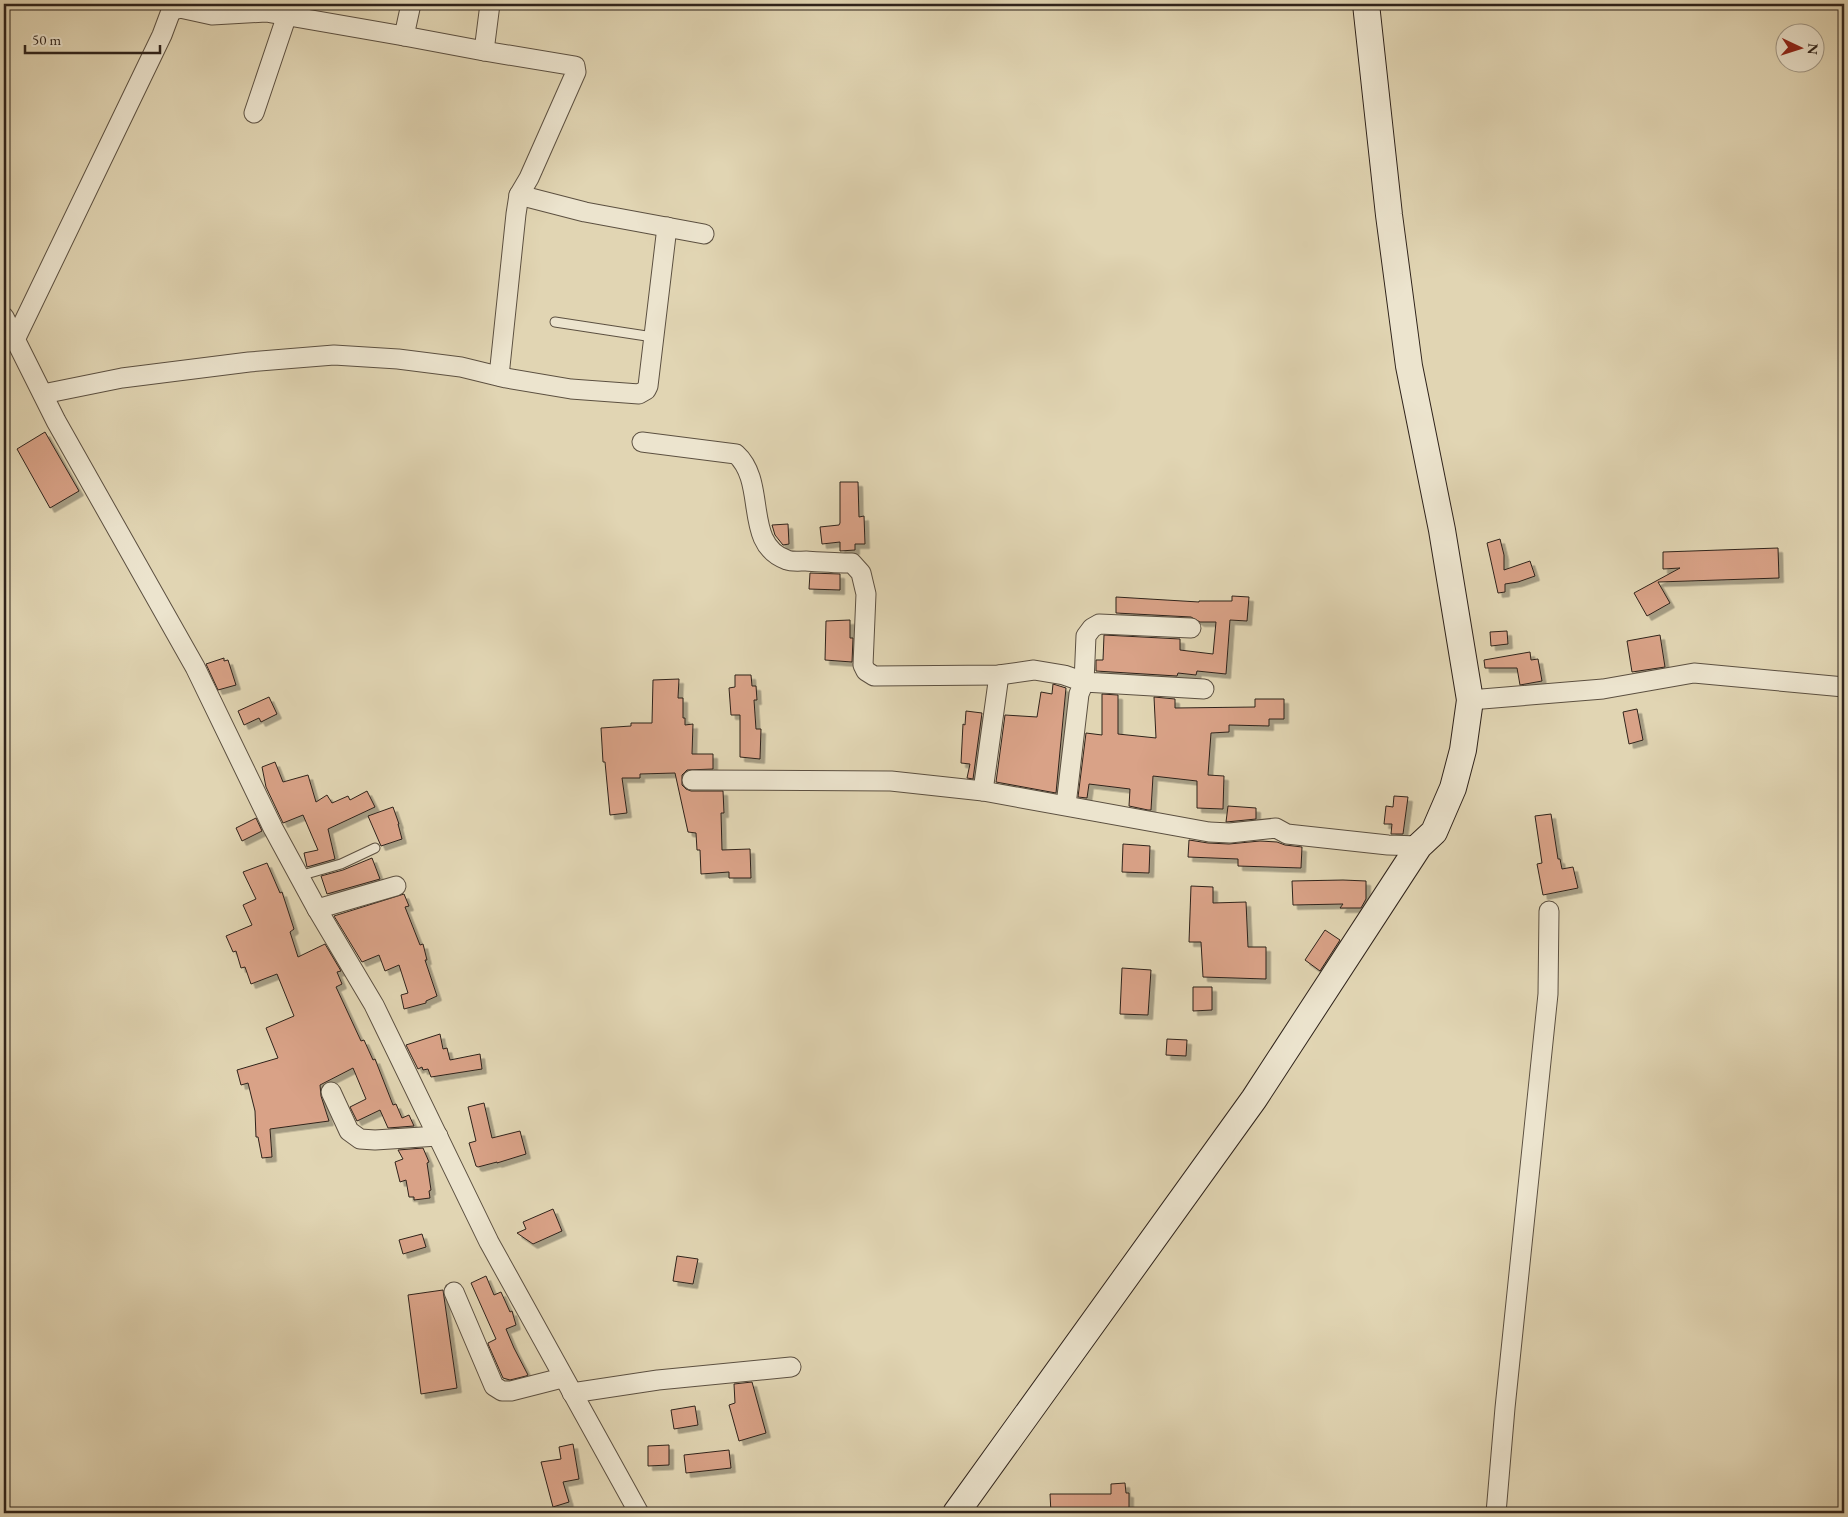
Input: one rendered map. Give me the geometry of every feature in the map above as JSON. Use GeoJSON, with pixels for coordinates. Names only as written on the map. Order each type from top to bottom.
{"type":"FeatureCollection","features":[{"type":"Feature","properties":{"kind":"street"},"geometry":{"type":"LineString","coordinates":[[404,36],[411,4]]}},
{"type":"Feature","properties":{"kind":"street"},"geometry":{"type":"LineString","coordinates":[[484,51],[490,4]]}},
{"type":"Feature","properties":{"kind":"street"},"geometry":{"type":"LineString","coordinates":[[956,1513],[1254,1099],[1419,846],[1434,832],[1453,788],[1464,750],[1470,700],[1442,530],[1409,366],[1389,215],[1366,4]]}},
{"type":"Feature","properties":{"kind":"street"},"geometry":{"type":"LineString","coordinates":[[15,340],[158,44],[170,12],[180,8],[212,15],[266,12],[575,66],[576,72],[573,81],[529,178],[519,195],[499,376]]}},
{"type":"Feature","properties":{"kind":"street"},"geometry":{"type":"LineString","coordinates":[[254,113],[287,15]]}},
{"type":"Feature","properties":{"kind":"street"},"geometry":{"type":"LineString","coordinates":[[519,195],[585,212],[704,234]]}},
{"type":"Feature","properties":{"kind":"street"},"geometry":{"type":"LineString","coordinates":[[43,394],[122,378],[249,362],[334,355],[398,359],[461,367],[571,389],[639,394],[646,390],[648,386],[667,227]]}},
{"type":"Feature","properties":{"kind":"street"},"geometry":{"type":"LineString","coordinates":[[4,317],[43,394],[195,667],[235,753],[299,876],[374,1005],[489,1242],[567,1385],[615,1468],[638,1513]]}},
{"type":"Feature","properties":{"kind":"street"},"geometry":{"type":"LineString","coordinates":[[642,442],[736,454],[744,460],[751,476],[762,536],[769,550],[788,560],[852,564],[860,573],[866,594],[863,665],[866,671],[874,676],[999,675],[1034,670],[1064,675],[1084,682],[1204,688]]}},
{"type":"Feature","properties":{"kind":"street"},"geometry":{"type":"LineString","coordinates":[[1066,805],[1079,694],[1084,682],[1086,636],[1092,628],[1100,624],[1191,628]]}},
{"type":"Feature","properties":{"kind":"street"},"geometry":{"type":"LineString","coordinates":[[1470,700],[1603,689],[1694,673],[1844,687]]}},
{"type":"Feature","properties":{"kind":"street"},"geometry":{"type":"LineString","coordinates":[[982,791],[999,675]]}},
{"type":"Feature","properties":{"kind":"street"},"geometry":{"type":"LineString","coordinates":[[692,780],[890,781],[982,791],[1210,832],[1230,834],[1276,828],[1287,834],[1388,845],[1419,846]]}},
{"type":"Feature","properties":{"kind":"street"},"geometry":{"type":"LineString","coordinates":[[317,909],[396,886]]}},
{"type":"Feature","properties":{"kind":"street"},"geometry":{"type":"LineString","coordinates":[[1496,1513],[1505,1408],[1548,994],[1549,910]]}},
{"type":"Feature","properties":{"kind":"street"},"geometry":{"type":"LineString","coordinates":[[331,1092],[349,1130],[360,1139],[375,1140],[438,1136]]}},
{"type":"Feature","properties":{"kind":"street"},"geometry":{"type":"LineString","coordinates":[[454,1292],[494,1386],[502,1391],[658,1380],[791,1367]]}},
{"type":"Feature","properties":{"kind":"lane"},"geometry":{"type":"LineString","coordinates":[[555,322],[653,337]]}},
{"type":"Feature","properties":{"kind":"lane"},"geometry":{"type":"LineString","coordinates":[[299,876],[341,864],[375,848]]}},
{"type":"Feature","properties":{"kind":"building"},"geometry":{"type":"Polygon","coordinates":[[[45,432],[79,491],[50,508],[17,449],[45,432]]]}},
{"type":"Feature","properties":{"kind":"building"},"geometry":{"type":"Polygon","coordinates":[[[840,482],[858,482],[859,517],[864,516],[865,544],[855,544],[855,550],[840,551],[840,542],[822,544],[820,527],[839,525],[840,523],[840,482]]]}},
{"type":"Feature","properties":{"kind":"building"},"geometry":{"type":"Polygon","coordinates":[[[788,524],[789,544],[783,545],[775,535],[772,525],[788,524]]]}},
{"type":"Feature","properties":{"kind":"building"},"geometry":{"type":"Polygon","coordinates":[[[1500,539],[1504,555],[1504,570],[1530,561],[1535,576],[1505,584],[1505,592],[1498,593],[1487,543],[1500,539]]]}},
{"type":"Feature","properties":{"kind":"building"},"geometry":{"type":"Polygon","coordinates":[[[1778,548],[1779,578],[1658,582],[1670,603],[1647,616],[1634,593],[1680,568],[1663,569],[1663,552],[1778,548]]]}},
{"type":"Feature","properties":{"kind":"building"},"geometry":{"type":"Polygon","coordinates":[[[810,573],[840,574],[840,590],[809,589],[810,573]]]}},
{"type":"Feature","properties":{"kind":"building"},"geometry":{"type":"Polygon","coordinates":[[[1232,596],[1249,597],[1247,621],[1230,620],[1226,674],[1197,671],[1196,675],[1178,673],[1177,676],[1096,671],[1096,660],[1103,660],[1104,635],[1180,639],[1180,650],[1213,654],[1216,622],[1200,622],[1191,617],[1116,613],[1116,597],[1199,602],[1232,601],[1232,596]]]}},
{"type":"Feature","properties":{"kind":"building"},"geometry":{"type":"Polygon","coordinates":[[[850,620],[850,638],[853,638],[852,662],[825,660],[826,621],[850,620]]]}},
{"type":"Feature","properties":{"kind":"building"},"geometry":{"type":"Polygon","coordinates":[[[1507,631],[1508,644],[1491,646],[1490,632],[1507,631]]]}},
{"type":"Feature","properties":{"kind":"building"},"geometry":{"type":"Polygon","coordinates":[[[1660,635],[1665,667],[1632,672],[1627,641],[1660,635]]]}},
{"type":"Feature","properties":{"kind":"building"},"geometry":{"type":"Polygon","coordinates":[[[1530,652],[1531,660],[1538,659],[1542,681],[1520,685],[1517,668],[1485,668],[1484,660],[1530,652]]]}},
{"type":"Feature","properties":{"kind":"building"},"geometry":{"type":"Polygon","coordinates":[[[224,658],[224,661],[228,660],[236,685],[218,690],[206,664],[224,658]]]}},
{"type":"Feature","properties":{"kind":"building"},"geometry":{"type":"Polygon","coordinates":[[[735,675],[751,675],[752,686],[756,686],[757,700],[754,700],[756,729],[761,729],[760,759],[740,757],[740,715],[731,715],[729,688],[735,687],[735,675]]]}},
{"type":"Feature","properties":{"kind":"building"},"geometry":{"type":"Polygon","coordinates":[[[679,679],[678,698],[683,698],[685,725],[693,724],[692,754],[713,754],[713,769],[687,770],[682,775],[682,785],[691,791],[723,791],[724,813],[721,813],[722,850],[750,849],[751,878],[729,878],[729,872],[701,874],[700,850],[697,850],[696,833],[688,832],[675,773],[640,774],[640,778],[622,778],[627,813],[610,815],[605,762],[603,762],[601,728],[631,726],[631,723],[652,723],[653,680],[679,679]]]}},
{"type":"Feature","properties":{"kind":"building"},"geometry":{"type":"Polygon","coordinates":[[[1053,684],[1066,688],[1056,793],[996,782],[1005,715],[1037,717],[1041,692],[1052,694],[1053,684]]]}},
{"type":"Feature","properties":{"kind":"building"},"geometry":{"type":"Polygon","coordinates":[[[1102,694],[1118,695],[1118,734],[1156,738],[1154,697],[1175,699],[1175,708],[1255,707],[1255,699],[1284,699],[1284,719],[1269,719],[1269,726],[1229,725],[1229,732],[1211,733],[1208,775],[1224,776],[1223,809],[1197,808],[1197,781],[1153,776],[1151,810],[1148,810],[1129,806],[1130,789],[1089,784],[1087,798],[1078,797],[1086,733],[1102,735],[1102,694]]]}},
{"type":"Feature","properties":{"kind":"building"},"geometry":{"type":"Polygon","coordinates":[[[269,697],[277,714],[261,722],[259,718],[244,725],[238,711],[269,697]]]}},
{"type":"Feature","properties":{"kind":"building"},"geometry":{"type":"Polygon","coordinates":[[[1637,709],[1643,740],[1629,744],[1623,712],[1637,709]]]}},
{"type":"Feature","properties":{"kind":"building"},"geometry":{"type":"Polygon","coordinates":[[[966,711],[982,713],[973,779],[967,778],[970,764],[961,763],[963,724],[965,725],[966,711]]]}},
{"type":"Feature","properties":{"kind":"building"},"geometry":{"type":"Polygon","coordinates":[[[275,762],[283,782],[308,775],[316,802],[327,795],[332,803],[348,796],[350,800],[367,791],[375,807],[328,829],[335,859],[307,867],[304,853],[318,850],[303,815],[283,823],[266,787],[262,767],[275,762]]]}},
{"type":"Feature","properties":{"kind":"building"},"geometry":{"type":"Polygon","coordinates":[[[1394,796],[1408,797],[1403,834],[1391,834],[1392,824],[1384,824],[1386,806],[1393,807],[1394,796]]]}},
{"type":"Feature","properties":{"kind":"building"},"geometry":{"type":"Polygon","coordinates":[[[1228,806],[1256,808],[1256,819],[1226,822],[1228,806]]]}},
{"type":"Feature","properties":{"kind":"building"},"geometry":{"type":"Polygon","coordinates":[[[393,807],[402,839],[381,846],[368,816],[393,807]]]}},
{"type":"Feature","properties":{"kind":"building"},"geometry":{"type":"Polygon","coordinates":[[[1551,814],[1558,859],[1560,859],[1562,869],[1573,867],[1578,888],[1543,895],[1537,864],[1542,863],[1535,816],[1551,814]]]}},
{"type":"Feature","properties":{"kind":"building"},"geometry":{"type":"Polygon","coordinates":[[[256,818],[262,831],[242,841],[236,828],[256,818]]]}},
{"type":"Feature","properties":{"kind":"building"},"geometry":{"type":"Polygon","coordinates":[[[1189,840],[1229,844],[1260,841],[1277,842],[1302,847],[1301,868],[1238,866],[1238,859],[1188,857],[1189,840]]]}},
{"type":"Feature","properties":{"kind":"building"},"geometry":{"type":"Polygon","coordinates":[[[1123,844],[1150,846],[1149,873],[1122,872],[1123,844]]]}},
{"type":"Feature","properties":{"kind":"building"},"geometry":{"type":"Polygon","coordinates":[[[372,858],[380,879],[327,894],[321,876],[343,870],[372,858]]]}},
{"type":"Feature","properties":{"kind":"building"},"geometry":{"type":"Polygon","coordinates":[[[267,863],[280,893],[282,892],[294,929],[290,932],[298,957],[325,944],[341,971],[337,972],[342,984],[336,987],[361,1041],[364,1040],[373,1060],[375,1059],[393,1105],[396,1104],[402,1118],[409,1115],[414,1126],[388,1128],[380,1110],[357,1121],[350,1107],[366,1099],[353,1068],[320,1085],[321,1096],[329,1121],[270,1129],[272,1157],[262,1158],[258,1137],[256,1137],[255,1111],[248,1083],[241,1085],[237,1070],[278,1058],[266,1028],[294,1016],[277,974],[251,984],[245,967],[241,968],[236,951],[233,952],[226,936],[252,925],[243,905],[256,899],[243,872],[267,863]]]}},
{"type":"Feature","properties":{"kind":"building"},"geometry":{"type":"Polygon","coordinates":[[[1292,881],[1366,881],[1366,899],[1361,908],[1340,908],[1343,904],[1293,905],[1292,881]]]}},
{"type":"Feature","properties":{"kind":"building"},"geometry":{"type":"Polygon","coordinates":[[[1191,886],[1213,887],[1213,903],[1246,902],[1248,947],[1266,947],[1266,979],[1203,977],[1201,942],[1189,942],[1191,886]]]}},
{"type":"Feature","properties":{"kind":"building"},"geometry":{"type":"Polygon","coordinates":[[[404,894],[409,906],[405,907],[420,945],[423,944],[427,960],[425,960],[437,996],[426,1001],[426,1003],[404,1009],[401,995],[408,993],[399,965],[385,971],[379,955],[362,962],[334,916],[404,894]]]}},
{"type":"Feature","properties":{"kind":"building"},"geometry":{"type":"Polygon","coordinates":[[[1325,930],[1340,940],[1320,971],[1305,960],[1325,930]]]}},
{"type":"Feature","properties":{"kind":"building"},"geometry":{"type":"Polygon","coordinates":[[[1122,968],[1151,970],[1148,1015],[1120,1014],[1122,968]]]}},
{"type":"Feature","properties":{"kind":"building"},"geometry":{"type":"Polygon","coordinates":[[[1193,987],[1212,987],[1212,1010],[1193,1011],[1193,987]]]}},
{"type":"Feature","properties":{"kind":"building"},"geometry":{"type":"Polygon","coordinates":[[[440,1034],[443,1049],[447,1048],[450,1060],[480,1054],[482,1069],[431,1077],[428,1069],[423,1070],[422,1067],[418,1069],[406,1045],[440,1034]]]}},
{"type":"Feature","properties":{"kind":"building"},"geometry":{"type":"Polygon","coordinates":[[[1167,1039],[1187,1040],[1186,1056],[1166,1055],[1167,1039]]]}},
{"type":"Feature","properties":{"kind":"building"},"geometry":{"type":"Polygon","coordinates":[[[484,1103],[492,1138],[520,1131],[526,1154],[497,1163],[476,1166],[469,1143],[476,1141],[468,1107],[484,1103]]]}},
{"type":"Feature","properties":{"kind":"building"},"geometry":{"type":"Polygon","coordinates":[[[423,1148],[429,1162],[427,1163],[431,1190],[429,1191],[430,1198],[414,1200],[414,1197],[409,1197],[406,1180],[400,1182],[395,1162],[403,1159],[398,1150],[423,1148]]]}},
{"type":"Feature","properties":{"kind":"building"},"geometry":{"type":"Polygon","coordinates":[[[553,1209],[562,1231],[533,1244],[517,1233],[526,1229],[523,1222],[553,1209]]]}},
{"type":"Feature","properties":{"kind":"building"},"geometry":{"type":"Polygon","coordinates":[[[422,1234],[426,1247],[403,1254],[399,1240],[422,1234]]]}},
{"type":"Feature","properties":{"kind":"building"},"geometry":{"type":"Polygon","coordinates":[[[677,1256],[698,1259],[693,1284],[673,1281],[677,1256]]]}},
{"type":"Feature","properties":{"kind":"building"},"geometry":{"type":"Polygon","coordinates":[[[486,1276],[494,1295],[501,1292],[510,1312],[512,1311],[516,1325],[506,1329],[528,1375],[526,1376],[510,1380],[503,1378],[488,1344],[496,1339],[471,1283],[486,1276]]]}},
{"type":"Feature","properties":{"kind":"building"},"geometry":{"type":"Polygon","coordinates":[[[443,1290],[457,1388],[421,1394],[408,1295],[443,1290]]]}},
{"type":"Feature","properties":{"kind":"building"},"geometry":{"type":"Polygon","coordinates":[[[752,1382],[766,1433],[739,1441],[729,1405],[735,1403],[734,1384],[752,1382]]]}},
{"type":"Feature","properties":{"kind":"building"},"geometry":{"type":"Polygon","coordinates":[[[695,1406],[698,1425],[674,1429],[671,1410],[695,1406]]]}},
{"type":"Feature","properties":{"kind":"building"},"geometry":{"type":"Polygon","coordinates":[[[573,1444],[579,1479],[563,1482],[569,1502],[553,1507],[541,1462],[561,1459],[559,1447],[573,1444]]]}},
{"type":"Feature","properties":{"kind":"building"},"geometry":{"type":"Polygon","coordinates":[[[669,1445],[669,1465],[648,1466],[648,1446],[669,1445]]]}},
{"type":"Feature","properties":{"kind":"building"},"geometry":{"type":"Polygon","coordinates":[[[729,1450],[731,1468],[686,1473],[684,1455],[729,1450]]]}},
{"type":"Feature","properties":{"kind":"building"},"geometry":{"type":"Polygon","coordinates":[[[1125,1483],[1126,1493],[1129,1493],[1129,1513],[1051,1513],[1050,1494],[1111,1494],[1111,1484],[1125,1483]]]}}]}
